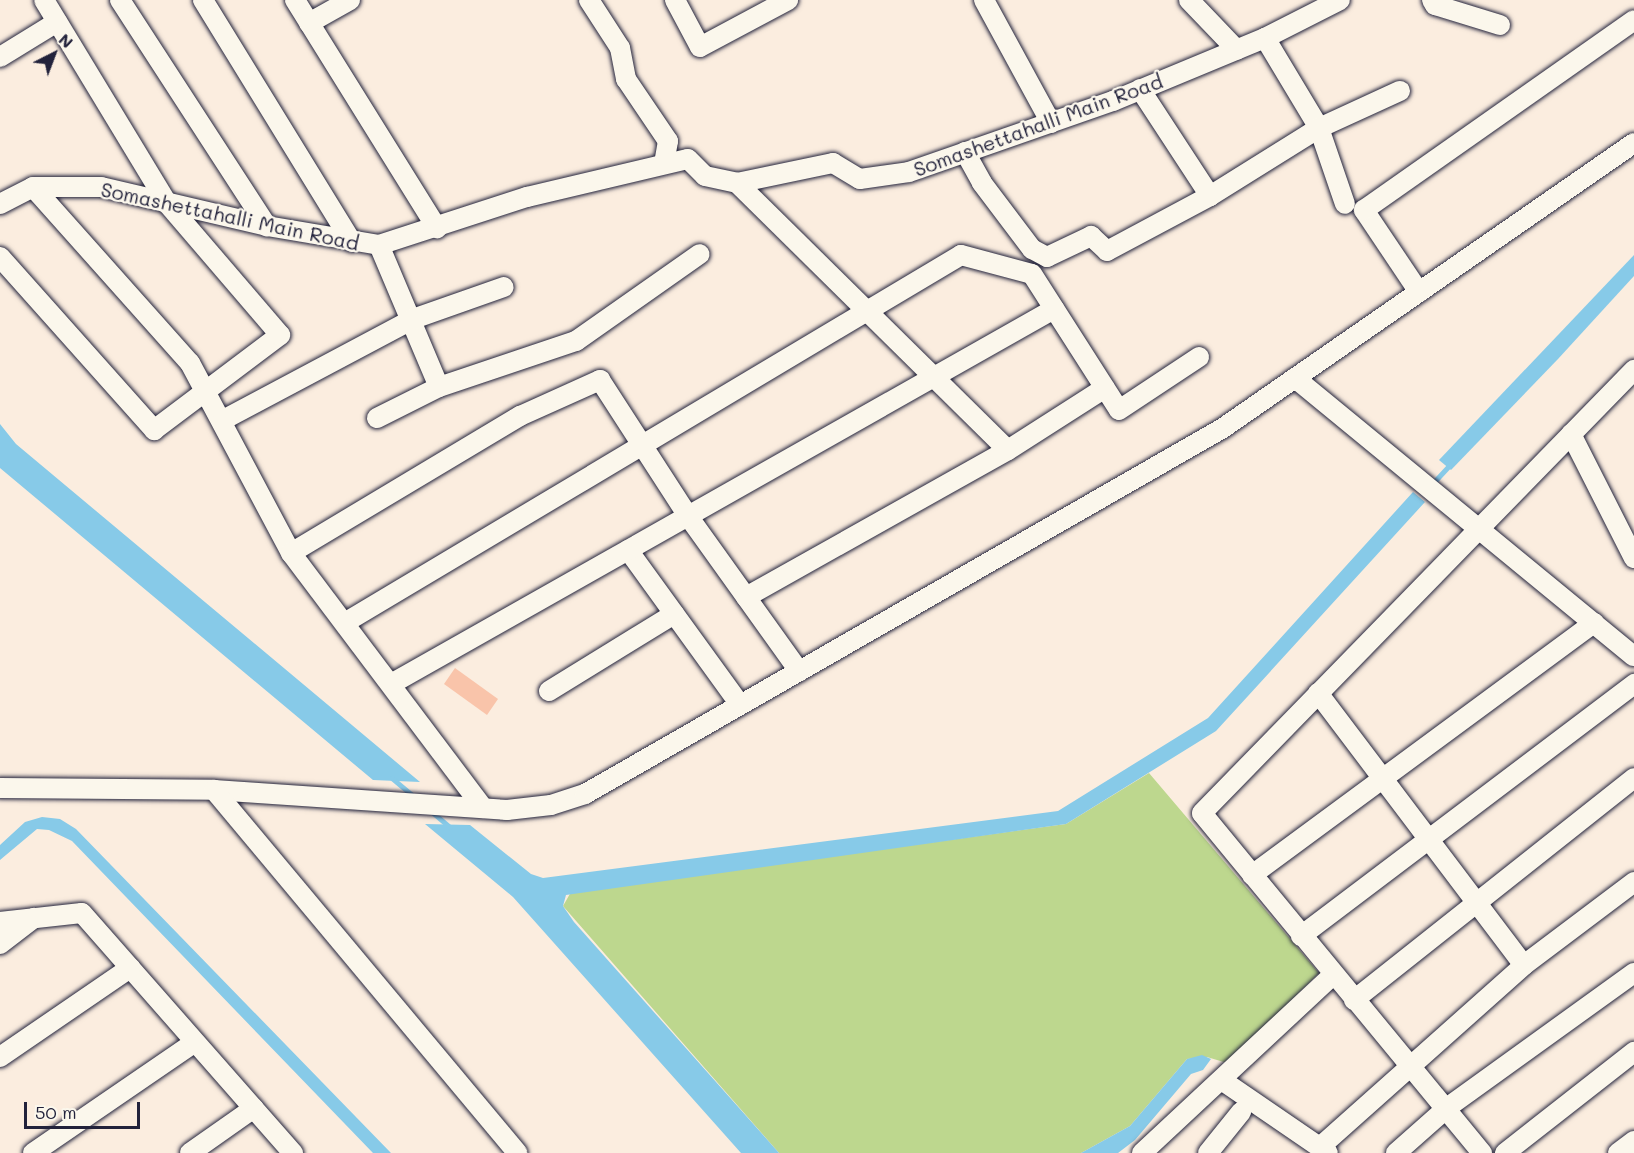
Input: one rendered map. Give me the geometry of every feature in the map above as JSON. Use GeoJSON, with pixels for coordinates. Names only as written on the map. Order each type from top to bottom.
{"type":"FeatureCollection","features":[{"type":"Feature","properties":{"kind":"street"},"geometry":{"type":"LineString","coordinates":[[0,257],[154,430],[280,335],[167,204],[44,0]]}},
{"type":"Feature","properties":{"kind":"street"},"geometry":{"type":"LineString","coordinates":[[120,0],[267,226]]}},
{"type":"Feature","properties":{"kind":"street"},"geometry":{"type":"LineString","coordinates":[[203,0],[352,242]]}},
{"type":"Feature","properties":{"kind":"street"},"geometry":{"type":"LineString","coordinates":[[295,0],[436,228]]}},
{"type":"Feature","properties":{"kind":"street"},"geometry":{"type":"LineString","coordinates":[[309,24],[350,0]]}},
{"type":"Feature","properties":{"kind":"street"},"geometry":{"type":"LineString","coordinates":[[589,0],[620,48],[626,80],[668,141],[664,164]]}},
{"type":"Feature","properties":{"kind":"street"},"geometry":{"type":"LineString","coordinates":[[675,0],[700,47],[788,0]]}},
{"type":"Feature","properties":{"kind":"street"},"geometry":{"type":"LineString","coordinates":[[984,0],[1050,123]]}},
{"type":"Feature","properties":{"kind":"street"},"geometry":{"type":"LineString","coordinates":[[1189,0],[1237,50]]}},
{"type":"Feature","properties":{"kind":"street"},"geometry":{"type":"LineString","coordinates":[[1432,0],[1435,4],[1500,25]]}},
{"type":"Feature","properties":{"kind":"street","name":"Somashettahalli Main Road"},"geometry":{"type":"LineString","coordinates":[[0,204],[33,187],[101,188],[267,226],[379,245],[527,197],[688,159],[705,176],[737,183],[833,163],[860,179],[890,175],[909,172],[1140,89],[1265,38],[1333,1]]}},
{"type":"Feature","properties":{"kind":"street"},"geometry":{"type":"LineString","coordinates":[[1419,292],[1364,210],[1634,20]]}},
{"type":"Feature","properties":{"kind":"street"},"geometry":{"type":"LineString","coordinates":[[0,57],[57,22]]}},
{"type":"Feature","properties":{"kind":"street"},"geometry":{"type":"LineString","coordinates":[[1265,38],[1319,128],[1345,204]]}},
{"type":"Feature","properties":{"kind":"street"},"geometry":{"type":"LineString","coordinates":[[1140,89],[1210,196]]}},
{"type":"Feature","properties":{"kind":"street"},"geometry":{"type":"LineString","coordinates":[[965,152],[982,183],[1032,249],[1047,257],[1091,236],[1107,251],[1210,196],[1319,128],[1400,91]]}},
{"type":"Feature","properties":{"kind":"street"},"geometry":{"type":"LineString","coordinates":[[0,788],[214,790],[483,808],[537,808],[585,794],[1222,428],[1634,143]]}},
{"type":"Feature","properties":{"kind":"street"},"geometry":{"type":"LineString","coordinates":[[737,183],[1008,450]]}},
{"type":"Feature","properties":{"kind":"street"},"geometry":{"type":"LineString","coordinates":[[33,187],[190,363],[223,420],[291,553],[346,622],[483,808]]}},
{"type":"Feature","properties":{"kind":"street"},"geometry":{"type":"LineString","coordinates":[[379,245],[413,319],[439,387]]}},
{"type":"Feature","properties":{"kind":"street"},"geometry":{"type":"LineString","coordinates":[[377,418],[439,387],[576,341],[700,254]]}},
{"type":"Feature","properties":{"kind":"street"},"geometry":{"type":"LineString","coordinates":[[346,622],[961,255],[1032,274],[1119,410],[1199,357]]}},
{"type":"Feature","properties":{"kind":"street"},"geometry":{"type":"LineString","coordinates":[[223,420],[413,319],[504,287]]}},
{"type":"Feature","properties":{"kind":"street"},"geometry":{"type":"LineString","coordinates":[[391,684],[1054,309]]}},
{"type":"Feature","properties":{"kind":"street"},"geometry":{"type":"LineString","coordinates":[[1295,378],[1634,656]]}},
{"type":"Feature","properties":{"kind":"street"},"geometry":{"type":"LineString","coordinates":[[1482,1153],[1448,1107],[1333,975],[1202,813],[1478,528],[1571,434],[1632,378]]}},
{"type":"Feature","properties":{"kind":"street"},"geometry":{"type":"LineString","coordinates":[[291,553],[520,416],[600,380],[688,516],[799,671]]}},
{"type":"Feature","properties":{"kind":"street"},"geometry":{"type":"LineString","coordinates":[[746,597],[1008,450],[1105,388]]}},
{"type":"Feature","properties":{"kind":"street"},"geometry":{"type":"LineString","coordinates":[[1571,434],[1634,558]]}},
{"type":"Feature","properties":{"kind":"street"},"geometry":{"type":"LineString","coordinates":[[628,550],[740,705]]}},
{"type":"Feature","properties":{"kind":"street"},"geometry":{"type":"LineString","coordinates":[[549,691],[674,614]]}},
{"type":"Feature","properties":{"kind":"street"},"geometry":{"type":"LineString","coordinates":[[1252,875],[1594,623]]}},
{"type":"Feature","properties":{"kind":"street"},"geometry":{"type":"LineString","coordinates":[[1301,936],[1634,684]]}},
{"type":"Feature","properties":{"kind":"street"},"geometry":{"type":"LineString","coordinates":[[1318,693],[1524,965]]}},
{"type":"Feature","properties":{"kind":"street"},"geometry":{"type":"LineString","coordinates":[[1354,1000],[1634,778]]}},
{"type":"Feature","properties":{"kind":"street"},"geometry":{"type":"LineString","coordinates":[[214,790],[518,1153]]}},
{"type":"Feature","properties":{"kind":"street"},"geometry":{"type":"LineString","coordinates":[[1223,1081],[1324,1150],[1410,1064],[1524,965],[1634,882]]}},
{"type":"Feature","properties":{"kind":"street"},"geometry":{"type":"LineString","coordinates":[[0,922],[82,913],[293,1153]]}},
{"type":"Feature","properties":{"kind":"street"},"geometry":{"type":"LineString","coordinates":[[0,944],[34,918]]}},
{"type":"Feature","properties":{"kind":"street"},"geometry":{"type":"LineString","coordinates":[[0,1057],[130,968]]}},
{"type":"Feature","properties":{"kind":"street"},"geometry":{"type":"LineString","coordinates":[[1396,1153],[1448,1107],[1634,974]]}},
{"type":"Feature","properties":{"kind":"street"},"geometry":{"type":"LineString","coordinates":[[1142,1153],[1223,1081],[1333,975]]}},
{"type":"Feature","properties":{"kind":"street"},"geometry":{"type":"LineString","coordinates":[[33,1153],[195,1042]]}},
{"type":"Feature","properties":{"kind":"street"},"geometry":{"type":"LineString","coordinates":[[1505,1153],[1634,1052]]}},
{"type":"Feature","properties":{"kind":"street"},"geometry":{"type":"LineString","coordinates":[[190,1153],[254,1108]]}},
{"type":"Feature","properties":{"kind":"street"},"geometry":{"type":"LineString","coordinates":[[1208,1153],[1241,1112]]}},
{"type":"Feature","properties":{"kind":"street"},"geometry":{"type":"LineString","coordinates":[[1618,1153],[1634,1141]]}},
{"type":"Feature","properties":{"kind":"green space"},"geometry":{"type":"Polygon","coordinates":[[[1149,773],[1319,973],[1227,1063],[1207,1057],[1187,1059],[1130,1126],[1081,1153],[779,1153],[563,906],[571,892],[1066,824],[1149,773]]]}},
{"type":"Feature","properties":{"kind":"water"},"geometry":{"type":"Polygon","coordinates":[[[1634,255],[1634,276],[1558,359],[1451,470],[1439,460],[1634,255]]]}},
{"type":"Feature","properties":{"kind":"water"},"geometry":{"type":"Polygon","coordinates":[[[0,424],[16,444],[420,782],[373,780],[0,468],[0,424]]]}},
{"type":"Feature","properties":{"kind":"water"},"geometry":{"type":"Polygon","coordinates":[[[1413,492],[1425,502],[1216,731],[1066,824],[566,895],[563,906],[574,922],[779,1153],[741,1153],[513,897],[425,824],[470,825],[531,874],[543,878],[1058,811],[1208,718],[1413,492]]]}},
{"type":"Feature","properties":{"kind":"water"},"geometry":{"type":"Polygon","coordinates":[[[42,817],[60,819],[76,829],[391,1153],[373,1153],[72,841],[49,830],[37,829],[0,860],[0,845],[25,822],[42,817]]]}},
{"type":"Feature","properties":{"kind":"water"},"geometry":{"type":"Polygon","coordinates":[[[1202,1055],[1211,1059],[1203,1070],[1191,1074],[1135,1140],[1118,1153],[1081,1153],[1130,1126],[1187,1059],[1202,1055]]]}},
{"type":"Feature","properties":{"kind":"building"},"geometry":{"type":"Polygon","coordinates":[[[455,668],[498,699],[487,715],[444,684],[455,668]]]}},
{"type":"Feature","properties":{"kind":"waterway"},"geometry":{"type":"LineString","coordinates":[[1433,483],[1450,465]]}},
{"type":"Feature","properties":{"kind":"waterway"},"geometry":{"type":"LineString","coordinates":[[392,778],[416,798]]}},
{"type":"Feature","properties":{"kind":"waterway"},"geometry":{"type":"LineString","coordinates":[[431,811],[450,827]]}}]}
